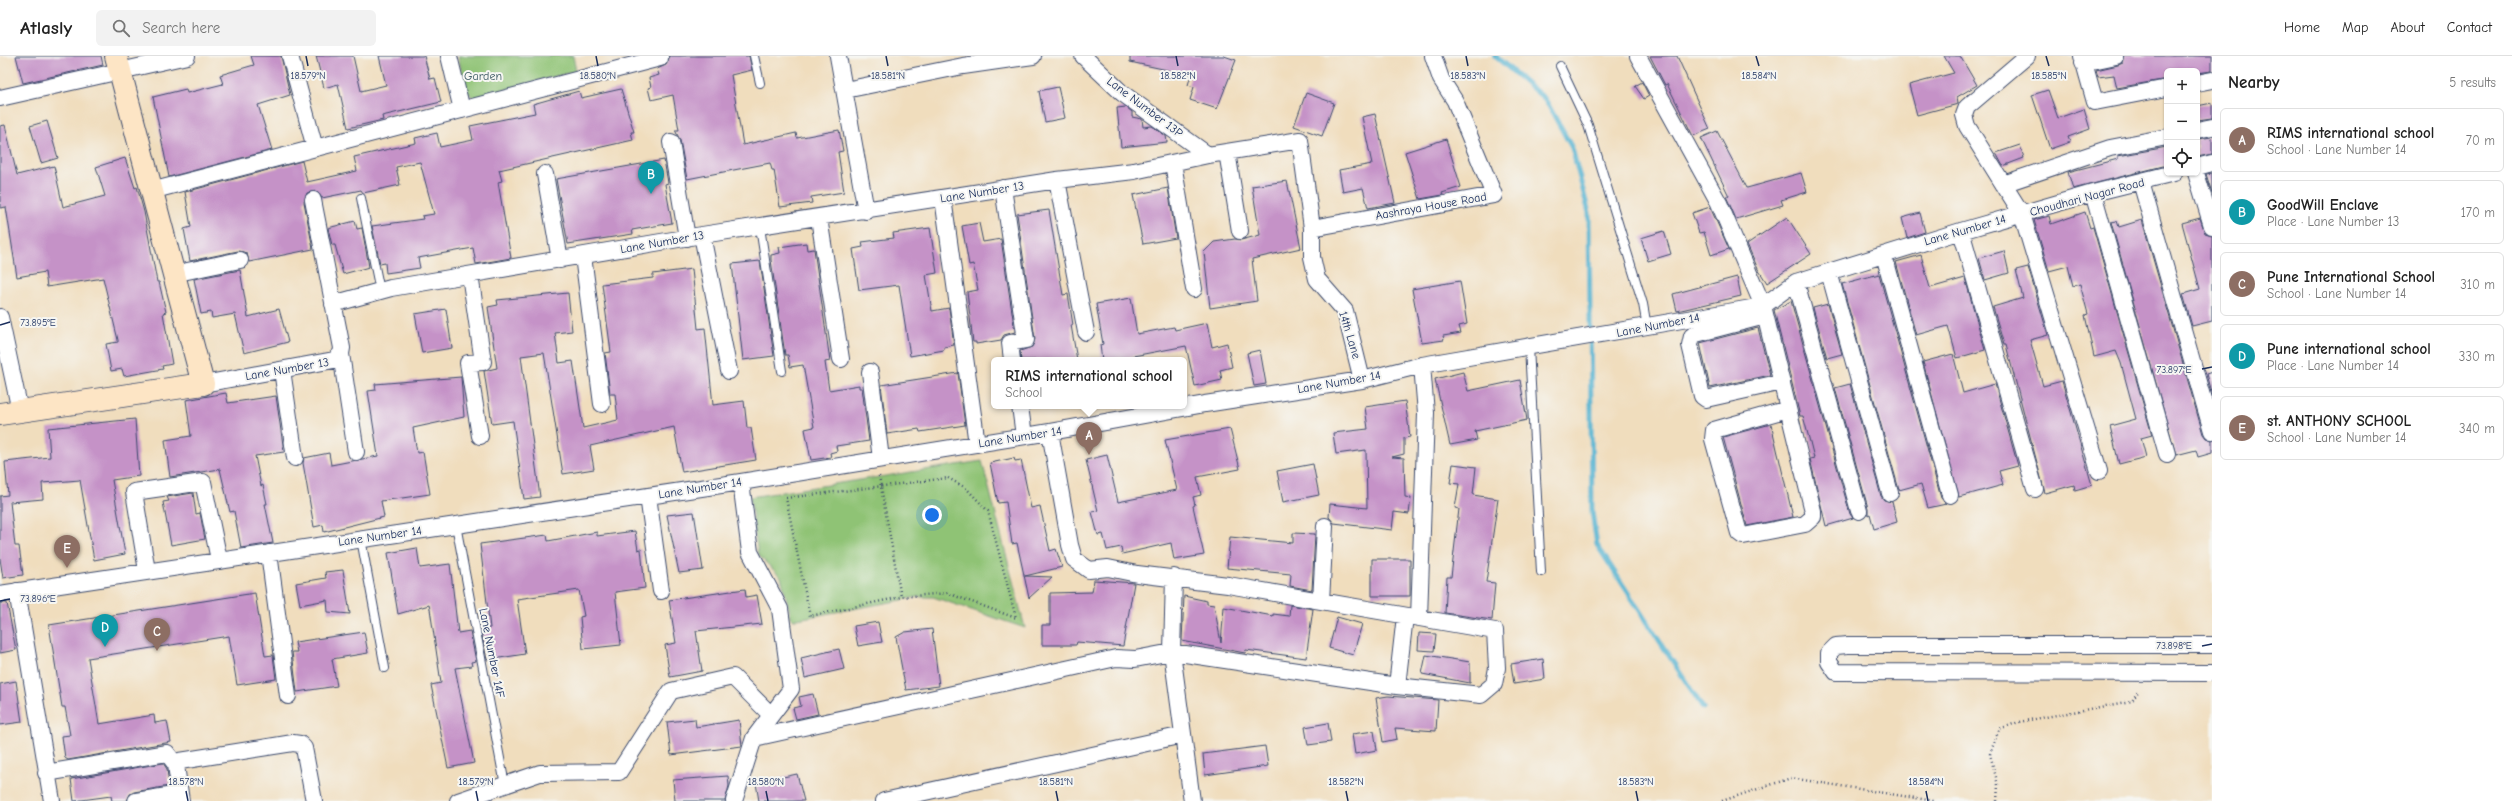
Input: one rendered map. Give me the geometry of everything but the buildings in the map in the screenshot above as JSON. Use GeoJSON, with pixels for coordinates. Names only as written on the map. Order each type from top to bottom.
{"type":"FeatureCollection","features":[{"type":"Feature","properties":{"kind":"street"},"geometry":{"type":"LineString","coordinates":[[0,98],[118,64],[187,56]]}},
{"type":"Feature","properties":{"kind":"street"},"geometry":{"type":"LineString","coordinates":[[290,56],[315,148]]}},
{"type":"Feature","properties":{"kind":"street"},"geometry":{"type":"LineString","coordinates":[[449,56],[462,110]]}},
{"type":"Feature","properties":{"kind":"street"},"geometry":{"type":"LineString","coordinates":[[151,191],[660,58],[660,56]]}},
{"type":"Feature","properties":{"kind":"street"},"geometry":{"type":"LineString","coordinates":[[838,56],[866,211]]}},
{"type":"Feature","properties":{"kind":"street"},"geometry":{"type":"LineString","coordinates":[[845,90],[963,66],[1033,56]]}},
{"type":"Feature","properties":{"kind":"street","name":"Lane Number 13P"},"geometry":{"type":"LineString","coordinates":[[1083,56],[1122,93],[1208,155]]}},
{"type":"Feature","properties":{"kind":"street","name":"Aashraya House Road"},"geometry":{"type":"LineString","coordinates":[[1312,228],[1494,195],[1455,101],[1441,79],[1433,56]]}},
{"type":"Feature","properties":{"kind":"street"},"geometry":{"type":"LineString","coordinates":[[1638,56],[1719,203],[1764,311],[1782,382],[1813,517],[1805,524],[1743,536],[1739,533],[1713,439],[1714,430],[1788,409]]}},
{"type":"Feature","properties":{"kind":"street"},"geometry":{"type":"LineString","coordinates":[[2027,56],[1967,107],[1964,115],[1967,126],[2022,214],[2099,471]]}},
{"type":"Feature","properties":{"kind":"street"},"geometry":{"type":"LineString","coordinates":[[2116,56],[2082,59],[2094,102],[2164,89]]}},
{"type":"Feature","properties":{"kind":"street"},"geometry":{"type":"LineString","coordinates":[[118,64],[203,384]]}},
{"type":"Feature","properties":{"kind":"street"},"geometry":{"type":"LineString","coordinates":[[2200,82],[2212,80]]}},
{"type":"Feature","properties":{"kind":"street"},"geometry":{"type":"LineString","coordinates":[[2200,129],[2212,127]]}},
{"type":"Feature","properties":{"kind":"street"},"geometry":{"type":"LineString","coordinates":[[2003,184],[2110,148],[2164,138]]}},
{"type":"Feature","properties":{"kind":"street","name":"Lane Number 13"},"geometry":{"type":"LineString","coordinates":[[10,412],[203,384],[334,360],[341,354],[342,348],[333,304],[380,291],[695,237],[1003,188],[1134,171],[1208,155],[1300,140],[1312,228]]}},
{"type":"Feature","properties":{"kind":"street"},"geometry":{"type":"LineString","coordinates":[[671,142],[729,371]]}},
{"type":"Feature","properties":{"kind":"street"},"geometry":{"type":"LineString","coordinates":[[1227,152],[1240,232]]}},
{"type":"Feature","properties":{"kind":"street"},"geometry":{"type":"LineString","coordinates":[[1173,163],[1194,288]]}},
{"type":"Feature","properties":{"kind":"street"},"geometry":{"type":"LineString","coordinates":[[2200,166],[2212,163]]}},
{"type":"Feature","properties":{"kind":"street"},"geometry":{"type":"LineString","coordinates":[[545,174],[560,260]]}},
{"type":"Feature","properties":{"kind":"street","name":"Choudhari Nagar Road"},"geometry":{"type":"LineString","coordinates":[[2022,214],[2093,193],[2164,176]]}},
{"type":"Feature","properties":{"kind":"street"},"geometry":{"type":"LineString","coordinates":[[2197,176],[2212,226]]}},
{"type":"Feature","properties":{"kind":"street"},"geometry":{"type":"LineString","coordinates":[[1057,180],[1086,332]]}},
{"type":"Feature","properties":{"kind":"street"},"geometry":{"type":"LineString","coordinates":[[2141,182],[2212,431]]}},
{"type":"Feature","properties":{"kind":"street"},"geometry":{"type":"LineString","coordinates":[[1003,188],[1026,340],[1010,343],[1012,357]]}},
{"type":"Feature","properties":{"kind":"street"},"geometry":{"type":"LineString","coordinates":[[2093,193],[2167,454]]}},
{"type":"Feature","properties":{"kind":"street"},"geometry":{"type":"LineString","coordinates":[[943,198],[978,444]]}},
{"type":"Feature","properties":{"kind":"street"},"geometry":{"type":"LineString","coordinates":[[314,200],[333,304]]}},
{"type":"Feature","properties":{"kind":"street","name":"Lane Number 14"},"geometry":{"type":"LineString","coordinates":[[1187,407],[1362,380],[1422,365],[1647,327],[1764,311],[1796,282],[1961,231],[2022,214]]}},
{"type":"Feature","properties":{"kind":"street"},"geometry":{"type":"LineString","coordinates":[[819,218],[841,359]]}},
{"type":"Feature","properties":{"kind":"street","name":"14th Lane"},"geometry":{"type":"LineString","coordinates":[[1312,228],[1312,257],[1316,279],[1345,311],[1362,380]]}},
{"type":"Feature","properties":{"kind":"street"},"geometry":{"type":"LineString","coordinates":[[1961,231],[2036,489]]}},
{"type":"Feature","properties":{"kind":"street"},"geometry":{"type":"LineString","coordinates":[[1884,255],[1950,495]]}},
{"type":"Feature","properties":{"kind":"street"},"geometry":{"type":"LineString","coordinates":[[583,256],[602,404]]}},
{"type":"Feature","properties":{"kind":"street"},"geometry":{"type":"LineString","coordinates":[[173,274],[240,260]]}},
{"type":"Feature","properties":{"kind":"street"},"geometry":{"type":"LineString","coordinates":[[1829,272],[1890,493]]}},
{"type":"Feature","properties":{"kind":"street"},"geometry":{"type":"LineString","coordinates":[[470,275],[483,362],[468,364],[480,436]]}},
{"type":"Feature","properties":{"kind":"street"},"geometry":{"type":"LineString","coordinates":[[1796,282],[1859,511]]}},
{"type":"Feature","properties":{"kind":"street"},"geometry":{"type":"LineString","coordinates":[[1764,311],[1692,336],[1690,345],[1702,396],[1706,399],[1782,382]]}},
{"type":"Feature","properties":{"kind":"street"},"geometry":{"type":"LineString","coordinates":[[0,317],[10,412]]}},
{"type":"Feature","properties":{"kind":"street"},"geometry":{"type":"LineString","coordinates":[[341,354],[356,452]]}},
{"type":"Feature","properties":{"kind":"street"},"geometry":{"type":"LineString","coordinates":[[1397,686],[1412,617],[1426,413],[1422,365]]}},
{"type":"Feature","properties":{"kind":"street"},"geometry":{"type":"LineString","coordinates":[[282,370],[295,458]]}},
{"type":"Feature","properties":{"kind":"street"},"geometry":{"type":"LineString","coordinates":[[870,372],[879,460]]}},
{"type":"Feature","properties":{"kind":"street"},"geometry":{"type":"LineString","coordinates":[[1020,409],[1024,436]]}},
{"type":"Feature","properties":{"kind":"street","name":"Lane Number 14"},"geometry":{"type":"LineString","coordinates":[[0,594],[741,482],[1050,432],[1176,409]]}},
{"type":"Feature","properties":{"kind":"street"},"geometry":{"type":"LineString","coordinates":[[754,738],[1116,658],[1135,659],[1172,652],[1397,686],[1481,695],[1494,684],[1497,668],[1495,631],[1174,577],[1137,574],[1108,568],[1089,570],[1074,559],[1070,545],[1050,432]]}},
{"type":"Feature","properties":{"kind":"street"},"geometry":{"type":"LineString","coordinates":[[147,572],[134,492],[203,482],[219,560]]}},
{"type":"Feature","properties":{"kind":"street"},"geometry":{"type":"LineString","coordinates":[[734,801],[754,738],[770,714],[791,689],[780,609],[750,552],[741,482]]}},
{"type":"Feature","properties":{"kind":"street"},"geometry":{"type":"LineString","coordinates":[[648,496],[661,591]]}},
{"type":"Feature","properties":{"kind":"street"},"geometry":{"type":"LineString","coordinates":[[1321,601],[1325,526]]}},
{"type":"Feature","properties":{"kind":"street"},"geometry":{"type":"LineString","coordinates":[[269,553],[288,696]]}},
{"type":"Feature","properties":{"kind":"street"},"geometry":{"type":"LineString","coordinates":[[1174,577],[1172,652],[1192,801]]}},
{"type":"Feature","properties":{"kind":"street"},"geometry":{"type":"LineString","coordinates":[[17,591],[46,773],[52,801]]}},
{"type":"Feature","properties":{"kind":"street"},"geometry":{"type":"LineString","coordinates":[[2212,645],[1848,645],[1836,646],[1829,653],[1829,662],[1836,672],[2212,673]]}},
{"type":"Feature","properties":{"kind":"street"},"geometry":{"type":"LineString","coordinates":[[458,801],[540,773],[619,772],[671,691],[733,677],[770,714]]}},
{"type":"Feature","properties":{"kind":"street"},"geometry":{"type":"LineString","coordinates":[[884,801],[1182,735]]}},
{"type":"Feature","properties":{"kind":"street"},"geometry":{"type":"LineString","coordinates":[[176,766],[186,759],[300,744],[306,753],[314,801]]}},
{"type":"Feature","properties":{"kind":"street"},"geometry":{"type":"LineString","coordinates":[[46,773],[167,753],[176,766],[180,798],[136,801]]}},
{"type":"Feature","properties":{"kind":"lane"},"geometry":{"type":"LineString","coordinates":[[754,56],[760,83]]}},
{"type":"Feature","properties":{"kind":"lane"},"geometry":{"type":"LineString","coordinates":[[1560,66],[1588,125],[1643,304],[1647,327]]}},
{"type":"Feature","properties":{"kind":"lane"},"geometry":{"type":"LineString","coordinates":[[361,198],[380,291]]}},
{"type":"Feature","properties":{"kind":"lane"},"geometry":{"type":"LineString","coordinates":[[760,227],[782,371]]}},
{"type":"Feature","properties":{"kind":"lane"},"geometry":{"type":"LineString","coordinates":[[1529,347],[1541,572]]}},
{"type":"Feature","properties":{"kind":"lane","name":"Lane Number 14F"},"geometry":{"type":"LineString","coordinates":[[456,525],[505,785]]}},
{"type":"Feature","properties":{"kind":"lane"},"geometry":{"type":"LineString","coordinates":[[361,539],[385,668]]}},
{"type":"Feature","properties":{"kind":"path"},"geometry":{"type":"LineString","coordinates":[[879,460],[881,486],[900,597]]}},
{"type":"Feature","properties":{"kind":"path"},"geometry":{"type":"LineString","coordinates":[[948,478],[966,488],[988,512],[1016,618],[947,593],[900,597],[810,616],[786,498],[881,486],[948,478]]}},
{"type":"Feature","properties":{"kind":"path"},"geometry":{"type":"LineString","coordinates":[[1996,801],[1998,785],[1990,754],[1999,729],[2019,722],[2132,701],[2151,672]]}},
{"type":"Feature","properties":{"kind":"path"},"geometry":{"type":"LineString","coordinates":[[1722,801],[1792,778],[1934,801]]}},
{"type":"Feature","properties":{"kind":"green space","name":"Garden"},"geometry":{"type":"Polygon","coordinates":[[[458,56],[573,56],[576,71],[474,98],[466,91],[458,56]]]}},
{"type":"Feature","properties":{"kind":"green space"},"geometry":{"type":"Polygon","coordinates":[[[982,461],[1025,628],[933,597],[918,597],[792,620],[781,577],[758,555],[750,497],[982,461]]]}},
{"type":"Feature","properties":{"kind":"waterway"},"geometry":{"type":"LineString","coordinates":[[1495,56],[1545,99],[1572,148],[1589,213],[1592,512],[1597,545],[1703,708]]}},
{"type":"Feature","properties":{"kind":"place","name":"GoodWill Enclave"},"geometry":{"type":"Point","coordinates":[651,194]}},
{"type":"Feature","properties":{"kind":"place","name":"RIMS international school"},"geometry":{"type":"Point","coordinates":[1089,455]}},
{"type":"Feature","properties":{"kind":"place","name":"st. ANTHONY SCHOOL"},"geometry":{"type":"Point","coordinates":[67,568]}},
{"type":"Feature","properties":{"kind":"place","name":"Pune international school"},"geometry":{"type":"Point","coordinates":[105,647]}},
{"type":"Feature","properties":{"kind":"place","name":"Pune International School"},"geometry":{"type":"Point","coordinates":[157,651]}}]}
